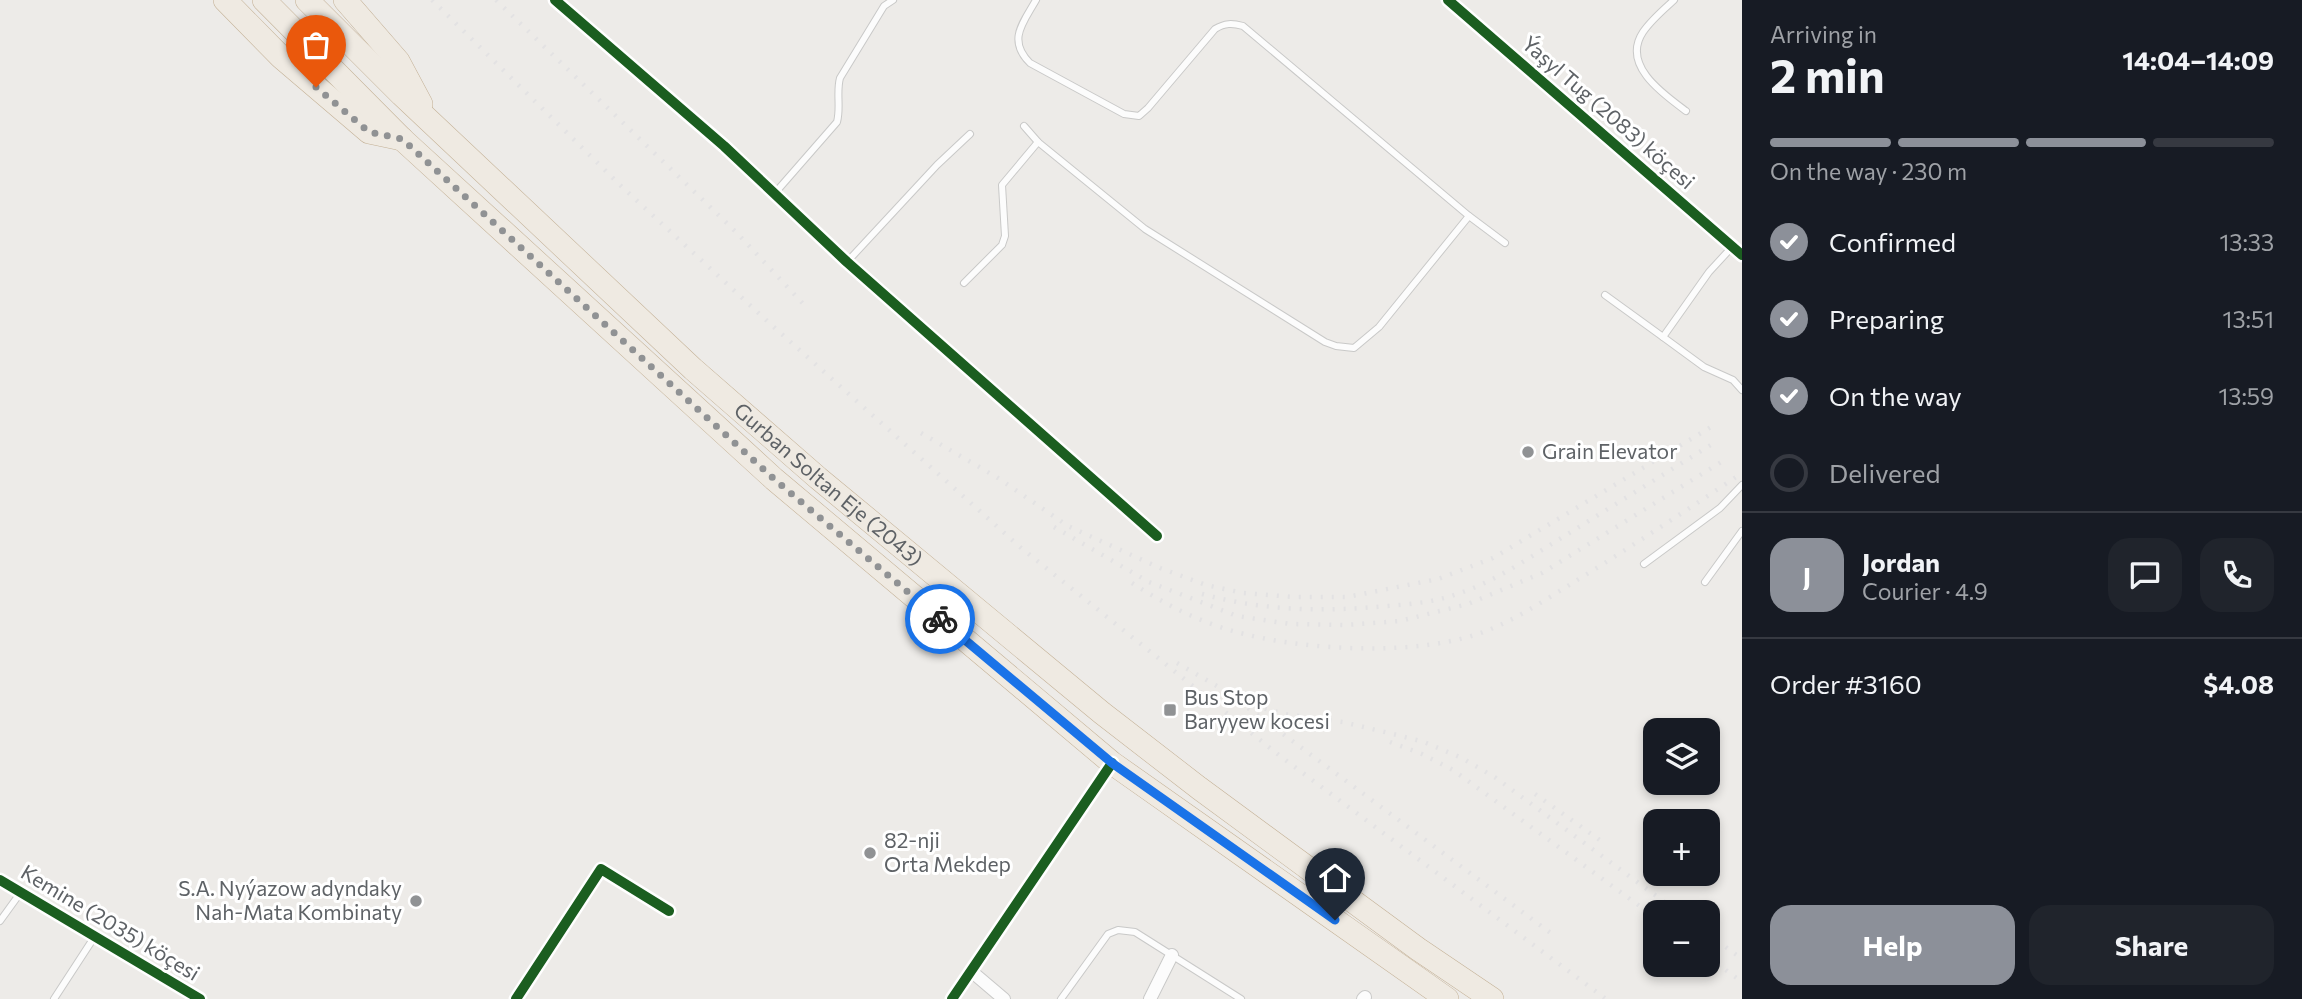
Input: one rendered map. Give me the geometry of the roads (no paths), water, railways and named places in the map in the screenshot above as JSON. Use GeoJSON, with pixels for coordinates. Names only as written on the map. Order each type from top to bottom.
{"type":"FeatureCollection","features":[{"type":"Feature","properties":{"kind":"highway"},"geometry":{"type":"LineString","coordinates":[[225,0],[281,57],[369,132],[402,139]]}},
{"type":"Feature","properties":{"kind":"highway","name":"Gurban Soltan Eje (2043)"},"geometry":{"type":"LineString","coordinates":[[264,0],[402,139],[774,479],[1112,763],[1447,999]]}},
{"type":"Feature","properties":{"kind":"highway","name":"Gurban Soltan Eje (2043)"},"geometry":{"type":"LineString","coordinates":[[307,0],[402,95],[693,369],[818,478],[1007,635],[1199,788],[1418,949],[1492,999]]}},
{"type":"Feature","properties":{"kind":"highway"},"geometry":{"type":"LineString","coordinates":[[345,0],[398,61],[431,122]]}},
{"type":"Feature","properties":{"kind":"street"},"geometry":{"type":"LineString","coordinates":[[555,0],[724,146],[847,262],[1157,536]]}},
{"type":"Feature","properties":{"kind":"street","name":"Ýaşyl Tug (2083) köçesi"},"geometry":{"type":"LineString","coordinates":[[1448,0],[1737,251]]}},
{"type":"Feature","properties":{"kind":"street"},"geometry":{"type":"LineString","coordinates":[[952,999],[1112,763]]}},
{"type":"Feature","properties":{"kind":"street"},"geometry":{"type":"LineString","coordinates":[[516,999],[601,869],[669,911]]}},
{"type":"Feature","properties":{"kind":"street","name":"Kemine (2035) köçesi"},"geometry":{"type":"LineString","coordinates":[[0,880],[200,999]]}},
{"type":"Feature","properties":{"kind":"street"},"geometry":{"type":"LineString","coordinates":[[1150,999],[1172,955]]}},
{"type":"Feature","properties":{"kind":"street"},"geometry":{"type":"LineString","coordinates":[[971,971],[1004,999]]}},
{"type":"Feature","properties":{"kind":"lane"},"geometry":{"type":"LineString","coordinates":[[773,194],[837,122],[840,110],[837,90],[840,78],[884,6],[893,0]]}},
{"type":"Feature","properties":{"kind":"lane"},"geometry":{"type":"LineString","coordinates":[[1036,0],[1018,35],[1022,55],[1030,63],[1124,114],[1139,116],[1215,29],[1232,23],[1243,26],[1469,216],[1505,243]]}},
{"type":"Feature","properties":{"kind":"lane"},"geometry":{"type":"LineString","coordinates":[[1674,0],[1642,33],[1637,56],[1649,81],[1686,111]]}},
{"type":"Feature","properties":{"kind":"lane"},"geometry":{"type":"LineString","coordinates":[[1024,126],[1038,142],[1145,229],[1325,342],[1346,349],[1354,348],[1379,327],[1469,216]]}},
{"type":"Feature","properties":{"kind":"lane"},"geometry":{"type":"LineString","coordinates":[[847,262],[937,165],[971,134]]}},
{"type":"Feature","properties":{"kind":"lane"},"geometry":{"type":"LineString","coordinates":[[964,283],[1002,245],[1005,236],[1002,186],[1038,142]]}},
{"type":"Feature","properties":{"kind":"lane"},"geometry":{"type":"LineString","coordinates":[[1663,337],[1709,272],[1737,251]]}},
{"type":"Feature","properties":{"kind":"lane"},"geometry":{"type":"LineString","coordinates":[[1605,295],[1704,367],[1733,380],[1742,390]]}},
{"type":"Feature","properties":{"kind":"lane"},"geometry":{"type":"LineString","coordinates":[[1644,564],[1720,508],[1742,485]]}},
{"type":"Feature","properties":{"kind":"lane"},"geometry":{"type":"LineString","coordinates":[[1705,582],[1742,531]]}},
{"type":"Feature","properties":{"kind":"lane"},"geometry":{"type":"LineString","coordinates":[[0,920],[21,892]]}},
{"type":"Feature","properties":{"kind":"lane"},"geometry":{"type":"LineString","coordinates":[[1061,999],[1103,940],[1115,930],[1135,932],[1241,999]]}},
{"type":"Feature","properties":{"kind":"lane"},"geometry":{"type":"LineString","coordinates":[[54,999],[94,936]]}},
{"type":"Feature","properties":{"kind":"railway"},"geometry":{"type":"LineString","coordinates":[[432,0],[621,186],[1020,547],[1280,756],[1606,999]]}},
{"type":"Feature","properties":{"kind":"railway"},"geometry":{"type":"LineString","coordinates":[[496,0],[737,233],[808,309]]}},
{"type":"Feature","properties":{"kind":"railway"},"geometry":{"type":"LineString","coordinates":[[921,433],[998,478],[1068,526],[1160,568],[1206,585],[1243,593],[1347,597],[1438,579],[1493,558],[1716,424]]}},
{"type":"Feature","properties":{"kind":"railway"},"geometry":{"type":"LineString","coordinates":[[1202,594],[1248,604],[1294,609],[1363,608],[1433,601],[1451,596],[1513,568],[1717,441]]}},
{"type":"Feature","properties":{"kind":"railway"},"geometry":{"type":"LineString","coordinates":[[1054,527],[1149,582],[1237,616],[1290,624],[1345,625],[1400,621],[1468,604],[1542,573],[1726,459]]}},
{"type":"Feature","properties":{"kind":"railway"},"geometry":{"type":"LineString","coordinates":[[1132,583],[1193,617],[1261,638],[1327,647],[1398,648],[1432,644],[1491,629],[1525,612],[1736,477]]}},
{"type":"Feature","properties":{"kind":"railway"},"geometry":{"type":"LineString","coordinates":[[1177,663],[1222,689],[1263,708],[1397,735],[1424,742],[1462,758],[1496,778],[1662,900]]}},
{"type":"Feature","properties":{"kind":"railway"},"geometry":{"type":"LineString","coordinates":[[1248,708],[1552,934]]}},
{"type":"Feature","properties":{"kind":"railway"},"geometry":{"type":"LineString","coordinates":[[1390,742],[1453,770],[1643,909]]}},
{"type":"Feature","properties":{"kind":"railway"},"geometry":{"type":"LineString","coordinates":[[1535,794],[1604,843]]}},
{"type":"Feature","properties":{"kind":"railway"},"geometry":{"type":"LineString","coordinates":[[1720,943],[1742,959]]}},
{"type":"Feature","properties":{"kind":"railway"},"geometry":{"type":"LineString","coordinates":[[1720,966],[1742,982]]}},
{"type":"Feature","properties":{"kind":"place","name":"Grain Elevator"},"geometry":{"type":"Point","coordinates":[1528,452]}},
{"type":"Feature","properties":{"kind":"place","name":"Bus Stop Baryyew kocesi"},"geometry":{"type":"Point","coordinates":[1170,710]}},
{"type":"Feature","properties":{"kind":"place","name":"82-nji Orta Mekdep"},"geometry":{"type":"Point","coordinates":[870,853]}},
{"type":"Feature","properties":{"kind":"place","name":"S.A. Nyýazow adyndaky Nah-Mata Kombinaty"},"geometry":{"type":"Point","coordinates":[416,901]}}]}
